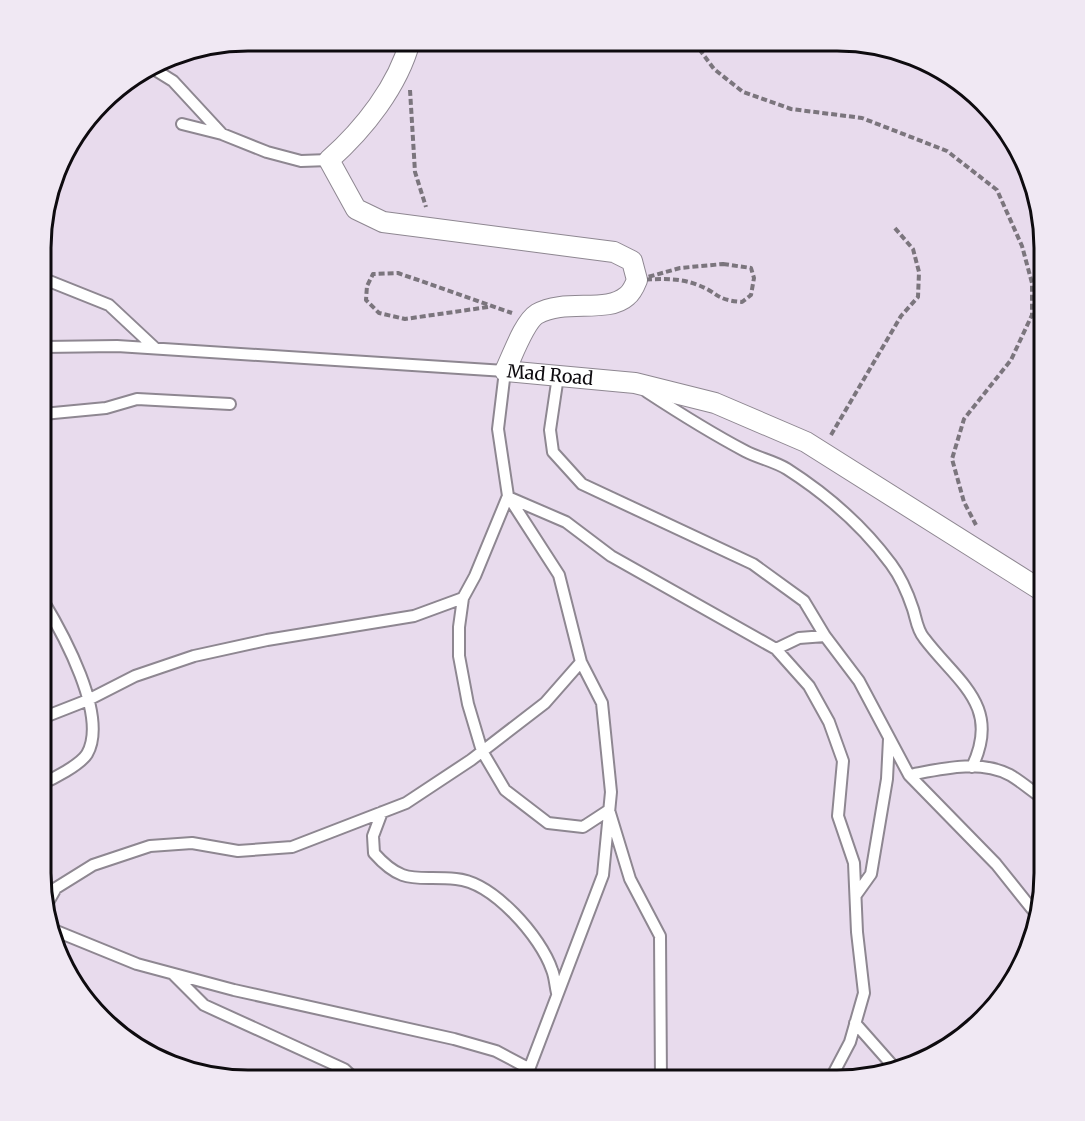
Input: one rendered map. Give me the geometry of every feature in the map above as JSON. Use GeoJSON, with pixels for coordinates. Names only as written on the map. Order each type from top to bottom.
{"type":"FeatureCollection","features":[{"type":"Feature","properties":{"kind":"street"},"geometry":{"type":"LineString","coordinates":[[407,51],[403,66],[354,138],[329,160],[356,209],[383,222],[615,252],[632,261],[637,280],[627,296],[607,305],[566,304],[535,315],[533,319]]}},
{"type":"Feature","properties":{"kind":"street","name":"Mad Road"},"geometry":{"type":"LineString","coordinates":[[533,319],[520,338],[506,371],[635,383],[715,403],[806,442],[1034,586]]}},
{"type":"Feature","properties":{"kind":"lane"},"geometry":{"type":"LineString","coordinates":[[159,72],[173,81],[222,134]]}},
{"type":"Feature","properties":{"kind":"lane"},"geometry":{"type":"LineString","coordinates":[[182,124],[222,134],[267,153],[301,161],[329,160]]}},
{"type":"Feature","properties":{"kind":"lane"},"geometry":{"type":"LineString","coordinates":[[51,282],[109,305],[155,348]]}},
{"type":"Feature","properties":{"kind":"lane"},"geometry":{"type":"LineString","coordinates":[[51,347],[155,348],[506,371],[498,429],[508,496],[559,575],[581,662],[602,703],[610,792],[603,874],[528,1068],[496,1052],[454,1039],[234,990],[137,964],[61,933]]}},
{"type":"Feature","properties":{"kind":"lane"},"geometry":{"type":"LineString","coordinates":[[558,376],[550,430],[553,452],[582,484],[753,564],[804,601],[825,636],[859,681],[909,775],[996,864],[1030,907]]}},
{"type":"Feature","properties":{"kind":"lane"},"geometry":{"type":"LineString","coordinates":[[635,383],[737,447],[785,467],[832,502],[867,534],[893,566],[912,606],[921,635],[944,664],[968,687],[981,716],[983,739],[972,767]]}},
{"type":"Feature","properties":{"kind":"lane"},"geometry":{"type":"LineString","coordinates":[[51,413],[106,408],[137,399],[230,404]]}},
{"type":"Feature","properties":{"kind":"lane"},"geometry":{"type":"LineString","coordinates":[[508,496],[475,576],[463,598],[459,627],[459,656],[468,704],[482,752],[506,790],[548,823],[584,827],[609,810]]}},
{"type":"Feature","properties":{"kind":"lane"},"geometry":{"type":"LineString","coordinates":[[508,496],[566,522],[611,556],[776,649],[809,686],[830,722],[843,760],[838,816],[854,863],[864,993],[850,1042],[835,1070]]}},
{"type":"Feature","properties":{"kind":"lane"},"geometry":{"type":"LineString","coordinates":[[51,714],[88,700],[135,676],[194,656],[267,640],[414,616],[463,598]]}},
{"type":"Feature","properties":{"kind":"lane"},"geometry":{"type":"LineString","coordinates":[[51,614],[61,630],[88,700],[94,731],[87,755],[51,780]]}},
{"type":"Feature","properties":{"kind":"lane"},"geometry":{"type":"LineString","coordinates":[[776,649],[799,638],[825,636]]}},
{"type":"Feature","properties":{"kind":"lane"},"geometry":{"type":"LineString","coordinates":[[52,895],[56,888],[93,865],[150,846],[192,843],[237,851],[292,847],[406,803],[482,752],[545,704],[581,662]]}},
{"type":"Feature","properties":{"kind":"lane"},"geometry":{"type":"LineString","coordinates":[[856,895],[871,874],[887,779],[889,739]]}},
{"type":"Feature","properties":{"kind":"lane"},"geometry":{"type":"LineString","coordinates":[[909,775],[956,767],[993,769],[1010,775],[1034,792]]}},
{"type":"Feature","properties":{"kind":"lane"},"geometry":{"type":"LineString","coordinates":[[609,810],[630,879],[660,936],[661,1070]]}},
{"type":"Feature","properties":{"kind":"lane"},"geometry":{"type":"LineString","coordinates":[[382,812],[373,836],[374,854],[389,870],[416,880],[457,879],[478,884],[507,908],[533,936],[552,969],[557,993]]}},
{"type":"Feature","properties":{"kind":"lane"},"geometry":{"type":"LineString","coordinates":[[172,974],[204,1005],[345,1070]]}},
{"type":"Feature","properties":{"kind":"lane"},"geometry":{"type":"LineString","coordinates":[[855,1023],[890,1062]]}},
{"type":"Feature","properties":{"kind":"path"},"geometry":{"type":"LineString","coordinates":[[701,51],[714,69],[743,92],[791,109],[862,118],[873,122],[947,151],[997,190],[1022,246],[1032,282],[1032,315],[1011,360],[964,419],[952,459],[964,502],[980,532]]}},
{"type":"Feature","properties":{"kind":"path"},"geometry":{"type":"LineString","coordinates":[[403,66],[413,98],[416,172],[422,201],[441,230]]}},
{"type":"Feature","properties":{"kind":"path"},"geometry":{"type":"LineString","coordinates":[[821,451],[901,316],[918,297],[919,272],[914,249],[894,227]]}},
{"type":"Feature","properties":{"kind":"path"},"geometry":{"type":"LineString","coordinates":[[723,264],[751,268],[754,278],[752,294],[742,302],[721,300],[700,286],[675,279],[637,280],[680,268],[723,264]]}},
{"type":"Feature","properties":{"kind":"path"},"geometry":{"type":"LineString","coordinates":[[488,307],[405,319],[379,313],[366,300],[367,286],[373,274],[398,273],[488,307],[533,319]]}},
{"type":"Feature","properties":{"kind":"shaded area"},"geometry":{"type":"Polygon","coordinates":[[[248,51],[837,51],[863,53],[901,61],[936,77],[967,100],[993,128],[1008,149],[1024,184],[1034,235],[1034,886],[1024,937],[1014,960],[1001,983],[985,1003],[957,1029],[936,1044],[913,1055],[876,1066],[850,1070],[235,1070],[184,1060],[149,1044],[118,1021],[92,993],[77,972],[66,949],[55,912],[51,886],[51,248],[53,222],[66,172],[77,149],[100,118],[118,100],[149,77],[172,66],[184,61],[222,53],[248,51]]]}}]}
